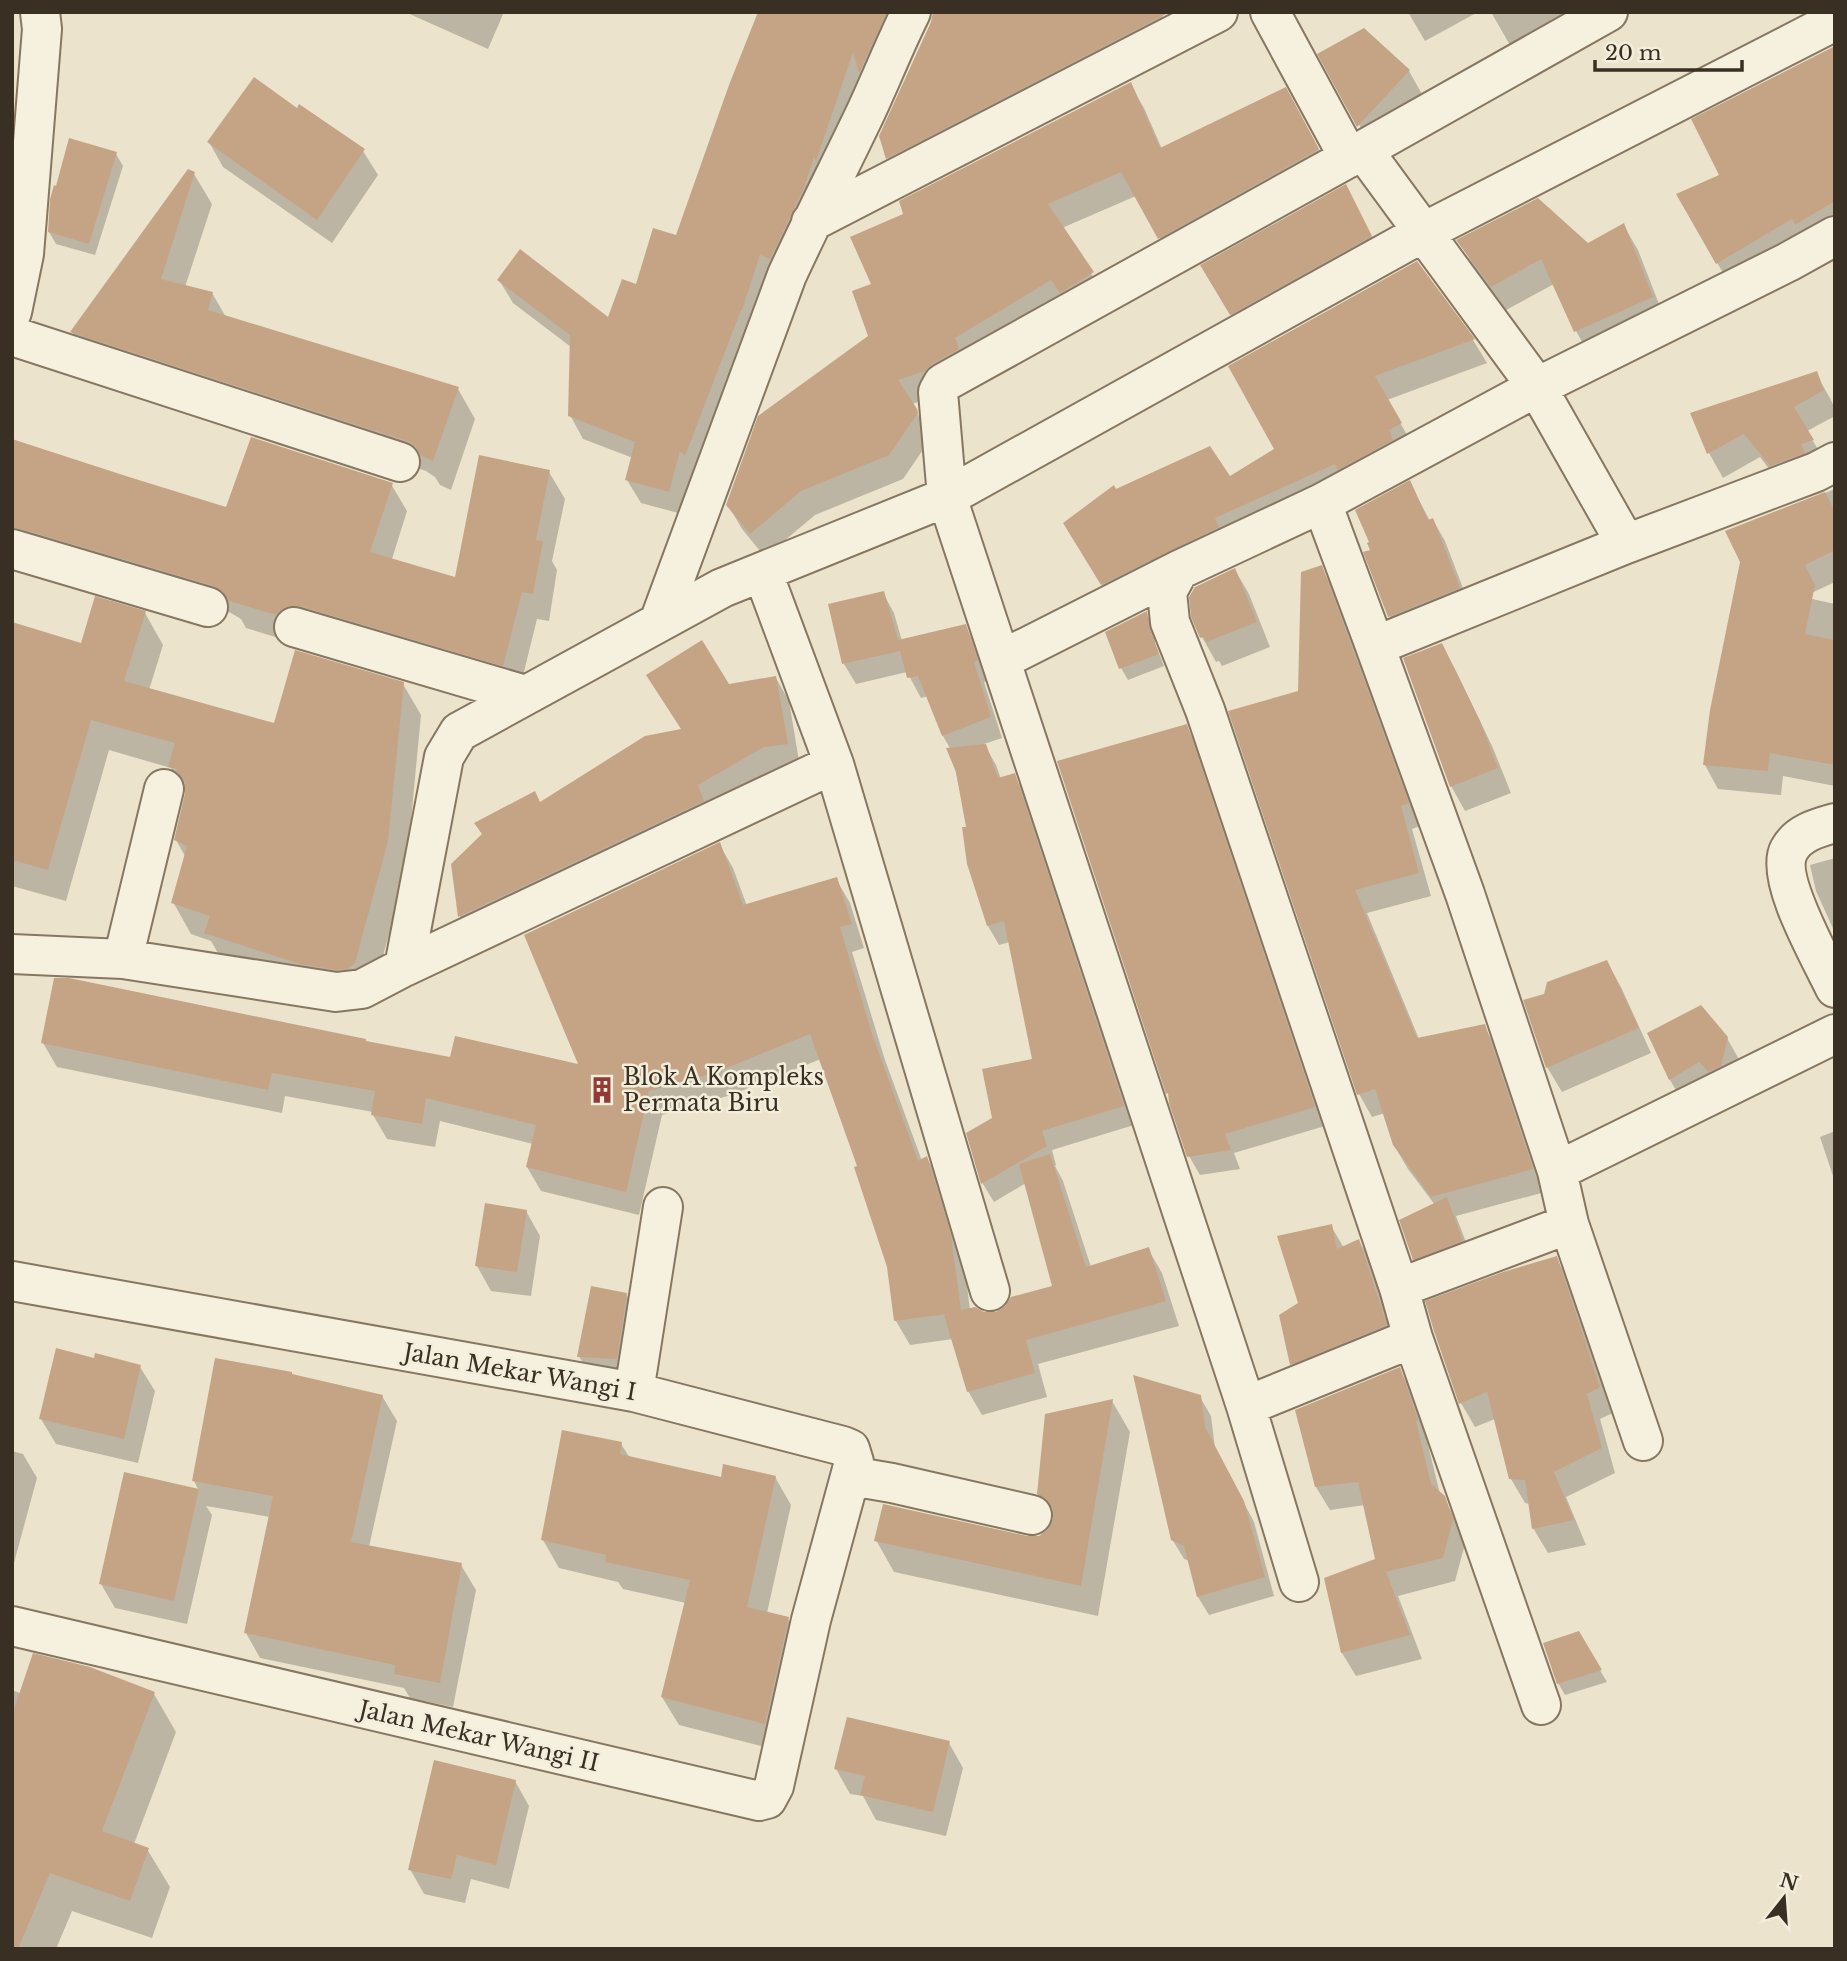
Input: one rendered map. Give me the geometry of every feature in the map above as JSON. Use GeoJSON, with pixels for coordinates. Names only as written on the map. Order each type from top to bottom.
{"type":"FeatureCollection","features":[{"type":"Feature","properties":{"kind":"street"},"geometry":{"type":"LineString","coordinates":[[12,312],[24,254],[42,29],[40,12]]}},
{"type":"Feature","properties":{"kind":"street"},"geometry":{"type":"LineString","coordinates":[[659,622],[787,275],[911,12]]}},
{"type":"Feature","properties":{"kind":"street"},"geometry":{"type":"LineString","coordinates":[[811,222],[1218,12]]}},
{"type":"Feature","properties":{"kind":"street"},"geometry":{"type":"LineString","coordinates":[[1270,12],[1356,154],[1424,232],[1537,387],[1626,544]]}},
{"type":"Feature","properties":{"kind":"street"},"geometry":{"type":"LineString","coordinates":[[1299,1583],[1246,1406],[947,497],[938,392],[943,383],[1608,12]]}},
{"type":"Feature","properties":{"kind":"street"},"geometry":{"type":"LineString","coordinates":[[404,967],[444,757],[459,732],[722,588],[947,497],[1424,232],[1835,21]]}},
{"type":"Feature","properties":{"kind":"street"},"geometry":{"type":"LineString","coordinates":[[1001,660],[1179,570],[1322,503],[1537,387],[1835,236]]}},
{"type":"Feature","properties":{"kind":"street"},"geometry":{"type":"LineString","coordinates":[[12,336],[400,462]]}},
{"type":"Feature","properties":{"kind":"street"},"geometry":{"type":"LineString","coordinates":[[1376,646],[1626,544],[1816,472],[1835,462]]}},
{"type":"Feature","properties":{"kind":"street"},"geometry":{"type":"LineString","coordinates":[[1322,503],[1465,894],[1557,1171],[1569,1224],[1643,1441]]}},
{"type":"Feature","properties":{"kind":"street"},"geometry":{"type":"LineString","coordinates":[[12,549],[208,607]]}},
{"type":"Feature","properties":{"kind":"street"},"geometry":{"type":"LineString","coordinates":[[1179,570],[1167,592],[1170,622],[1209,723],[1399,1288],[1413,1338],[1541,1705]]}},
{"type":"Feature","properties":{"kind":"street"},"geometry":{"type":"LineString","coordinates":[[763,573],[834,764],[990,1291]]}},
{"type":"Feature","properties":{"kind":"street"},"geometry":{"type":"LineString","coordinates":[[294,627],[525,695]]}},
{"type":"Feature","properties":{"kind":"street"},"geometry":{"type":"LineString","coordinates":[[12,954],[123,959],[336,992],[362,989],[834,764]]}},
{"type":"Feature","properties":{"kind":"street"},"geometry":{"type":"LineString","coordinates":[[123,959],[164,789]]}},
{"type":"Feature","properties":{"kind":"street"},"geometry":{"type":"LineString","coordinates":[[1835,823],[1806,833],[1793,843],[1787,853],[1786,866],[1790,892],[1835,988]]}},
{"type":"Feature","properties":{"kind":"street"},"geometry":{"type":"LineString","coordinates":[[1557,1171],[1835,1034]]}},
{"type":"Feature","properties":{"kind":"street"},"geometry":{"type":"LineString","coordinates":[[634,1392],[663,1207]]}},
{"type":"Feature","properties":{"kind":"street"},"geometry":{"type":"LineString","coordinates":[[1399,1288],[1569,1224]]}},
{"type":"Feature","properties":{"kind":"street","name":"Jalan Mekar Wangi I"},"geometry":{"type":"LineString","coordinates":[[12,1281],[634,1392],[843,1446],[850,1449],[854,1462],[811,1620]]}},
{"type":"Feature","properties":{"kind":"street"},"geometry":{"type":"LineString","coordinates":[[1246,1406],[1413,1338]]}},
{"type":"Feature","properties":{"kind":"street"},"geometry":{"type":"LineString","coordinates":[[851,1476],[1032,1515]]}},
{"type":"Feature","properties":{"kind":"street","name":"Jalan Mekar Wangi II"},"geometry":{"type":"LineString","coordinates":[[12,1626],[760,1801],[767,1799],[774,1786],[811,1620]]}},
{"type":"Feature","properties":{"kind":"building"},"geometry":{"type":"Polygon","coordinates":[[[758,12],[887,12],[859,73],[853,52],[816,161],[814,157],[804,188],[770,259],[760,255],[742,310],[685,456],[680,451],[669,492],[625,480],[635,442],[568,416],[570,335],[497,280],[520,249],[608,317],[622,279],[636,284],[653,228],[676,235],[758,12]]]}},
{"type":"Feature","properties":{"kind":"building"},"geometry":{"type":"Polygon","coordinates":[[[933,12],[1170,12],[886,159],[879,136],[931,22],[933,12]]]}},
{"type":"Feature","properties":{"kind":"building"},"geometry":{"type":"Polygon","coordinates":[[[1364,28],[1410,70],[1357,127],[1317,54],[1364,28]]]}},
{"type":"Feature","properties":{"kind":"building"},"geometry":{"type":"Polygon","coordinates":[[[1835,46],[1835,201],[1795,225],[1792,219],[1716,264],[1676,194],[1719,175],[1691,119],[1835,46]]]}},
{"type":"Feature","properties":{"kind":"building"},"geometry":{"type":"Polygon","coordinates":[[[254,77],[297,108],[299,104],[365,149],[317,220],[207,142],[254,77]]]}},
{"type":"Feature","properties":{"kind":"building"},"geometry":{"type":"Polygon","coordinates":[[[1131,82],[1160,148],[1286,87],[1319,149],[1158,239],[1121,172],[1048,204],[1094,272],[1060,293],[1051,280],[955,338],[959,349],[925,371],[898,380],[918,413],[889,455],[801,491],[750,534],[726,505],[758,416],[868,336],[852,291],[871,284],[850,237],[903,214],[899,201],[1131,82]]]}},
{"type":"Feature","properties":{"kind":"building"},"geometry":{"type":"Polygon","coordinates":[[[69,138],[117,152],[89,244],[48,232],[50,199],[69,138]]]}},
{"type":"Feature","properties":{"kind":"building"},"geometry":{"type":"Polygon","coordinates":[[[188,169],[195,172],[161,279],[213,292],[208,310],[459,387],[433,461],[420,455],[416,447],[407,441],[70,332],[188,169]]]}},
{"type":"Feature","properties":{"kind":"building"},"geometry":{"type":"Polygon","coordinates":[[[1346,184],[1372,236],[1230,315],[1200,265],[1346,184]]]}},
{"type":"Feature","properties":{"kind":"building"},"geometry":{"type":"Polygon","coordinates":[[[1538,198],[1588,243],[1624,223],[1653,297],[1574,332],[1541,259],[1491,287],[1456,240],[1538,198]]]}},
{"type":"Feature","properties":{"kind":"building"},"geometry":{"type":"Polygon","coordinates":[[[1417,261],[1475,339],[1375,376],[1402,423],[1389,430],[1393,440],[1338,470],[1335,464],[1215,518],[1219,527],[1101,585],[1063,523],[1114,485],[1116,489],[1210,446],[1230,476],[1274,449],[1228,366],[1417,261]]]}},
{"type":"Feature","properties":{"kind":"building"},"geometry":{"type":"Polygon","coordinates":[[[1817,371],[1824,390],[1794,407],[1814,440],[1801,444],[1805,453],[1770,466],[1744,434],[1707,454],[1690,413],[1817,371]]]}},
{"type":"Feature","properties":{"kind":"building"},"geometry":{"type":"Polygon","coordinates":[[[251,437],[393,483],[370,552],[455,577],[479,455],[550,470],[536,540],[543,541],[533,594],[522,592],[503,666],[300,606],[288,606],[276,615],[229,601],[223,592],[214,586],[12,528],[12,439],[226,507],[251,437]]]}},
{"type":"Feature","properties":{"kind":"building"},"geometry":{"type":"Polygon","coordinates":[[[1410,480],[1428,520],[1433,518],[1460,588],[1388,617],[1363,552],[1370,550],[1367,543],[1369,542],[1355,510],[1410,480]]]}},
{"type":"Feature","properties":{"kind":"building"},"geometry":{"type":"Polygon","coordinates":[[[1825,492],[1835,512],[1835,550],[1805,565],[1815,585],[1805,634],[1835,640],[1835,765],[1770,753],[1768,771],[1703,765],[1710,710],[1740,562],[1725,531],[1825,492]]]}},
{"type":"Feature","properties":{"kind":"building"},"geometry":{"type":"Polygon","coordinates":[[[1322,565],[1409,803],[1401,806],[1419,873],[1355,890],[1417,1038],[1485,1024],[1533,1169],[1431,1197],[1393,1145],[1375,1089],[1357,1095],[1228,711],[1298,691],[1301,572],[1322,565]]]}},
{"type":"Feature","properties":{"kind":"building"},"geometry":{"type":"Polygon","coordinates":[[[1235,568],[1257,622],[1206,642],[1204,637],[1200,638],[1191,617],[1189,597],[1195,587],[1235,568]]]}},
{"type":"Feature","properties":{"kind":"building"},"geometry":{"type":"Polygon","coordinates":[[[884,591],[898,640],[966,624],[978,660],[974,662],[991,717],[942,736],[918,676],[907,678],[900,651],[842,664],[828,604],[884,591]]]}},
{"type":"Feature","properties":{"kind":"building"},"geometry":{"type":"Polygon","coordinates":[[[95,596],[146,611],[124,681],[274,723],[295,650],[404,682],[388,841],[355,963],[347,969],[336,970],[300,964],[204,933],[210,916],[171,903],[187,846],[174,840],[185,793],[185,782],[177,769],[168,767],[175,743],[91,720],[48,870],[12,860],[12,622],[81,643],[95,596]]]}},
{"type":"Feature","properties":{"kind":"building"},"geometry":{"type":"Polygon","coordinates":[[[1147,611],[1150,630],[1159,654],[1119,669],[1105,632],[1147,611]]]}},
{"type":"Feature","properties":{"kind":"building"},"geometry":{"type":"Polygon","coordinates":[[[702,640],[729,684],[776,676],[788,744],[764,747],[698,785],[704,801],[458,917],[451,864],[482,834],[474,823],[535,791],[540,802],[645,736],[681,729],[646,675],[702,640]]]}},
{"type":"Feature","properties":{"kind":"building"},"geometry":{"type":"Polygon","coordinates":[[[1442,643],[1480,721],[1498,768],[1450,787],[1403,658],[1442,643]]]}},
{"type":"Feature","properties":{"kind":"building"},"geometry":{"type":"Polygon","coordinates":[[[1187,724],[1315,1107],[1225,1134],[1231,1150],[1187,1157],[1057,761],[1187,724]]]}},
{"type":"Feature","properties":{"kind":"building"},"geometry":{"type":"Polygon","coordinates":[[[986,744],[998,778],[1015,773],[1124,1106],[1042,1131],[1047,1146],[981,1184],[966,1133],[992,1118],[982,1069],[1032,1059],[1004,921],[987,926],[967,864],[962,827],[966,827],[956,772],[946,748],[986,744]]]}},
{"type":"Feature","properties":{"kind":"building"},"geometry":{"type":"Polygon","coordinates":[[[720,842],[743,905],[837,877],[852,924],[840,927],[872,1034],[918,1161],[927,1156],[951,1235],[961,1310],[975,1307],[984,1312],[996,1312],[1005,1306],[1011,1297],[1052,1286],[1019,1164],[1050,1154],[1086,1267],[1149,1247],[1166,1301],[1026,1340],[1035,1373],[967,1392],[944,1315],[947,1314],[894,1321],[887,1267],[854,1167],[857,1166],[810,1034],[717,1072],[649,1091],[626,1192],[526,1167],[536,1125],[426,1098],[422,1124],[371,1115],[375,1091],[272,1073],[268,1090],[41,1043],[54,978],[69,978],[450,1057],[455,1036],[578,1064],[524,935],[720,842]]]}},
{"type":"Feature","properties":{"kind":"building"},"geometry":{"type":"Polygon","coordinates":[[[1607,960],[1639,1028],[1546,1068],[1523,1000],[1544,994],[1547,982],[1607,960]]]}},
{"type":"Feature","properties":{"kind":"building"},"geometry":{"type":"Polygon","coordinates":[[[1701,1005],[1728,1037],[1721,1066],[1709,1072],[1699,1062],[1669,1080],[1647,1033],[1701,1005]]]}},
{"type":"Feature","properties":{"kind":"building"},"geometry":{"type":"Polygon","coordinates":[[[1447,1197],[1463,1241],[1413,1260],[1399,1220],[1447,1197]]]}},
{"type":"Feature","properties":{"kind":"building"},"geometry":{"type":"Polygon","coordinates":[[[485,1203],[527,1210],[517,1272],[475,1266],[485,1203]]]}},
{"type":"Feature","properties":{"kind":"building"},"geometry":{"type":"Polygon","coordinates":[[[1332,1224],[1337,1249],[1359,1239],[1387,1325],[1290,1365],[1279,1315],[1298,1303],[1277,1236],[1332,1224]]]}},
{"type":"Feature","properties":{"kind":"building"},"geometry":{"type":"Polygon","coordinates":[[[1557,1256],[1600,1387],[1587,1394],[1602,1448],[1554,1472],[1574,1520],[1532,1529],[1525,1480],[1509,1479],[1487,1392],[1459,1404],[1425,1301],[1503,1272],[1557,1256]]]}},
{"type":"Feature","properties":{"kind":"building"},"geometry":{"type":"Polygon","coordinates":[[[591,1286],[627,1293],[617,1359],[577,1357],[591,1286]]]}},
{"type":"Feature","properties":{"kind":"building"},"geometry":{"type":"Polygon","coordinates":[[[56,1348],[94,1358],[95,1353],[141,1365],[124,1439],[39,1419],[56,1348]]]}},
{"type":"Feature","properties":{"kind":"building"},"geometry":{"type":"Polygon","coordinates":[[[215,1358],[292,1372],[383,1395],[351,1542],[462,1563],[440,1683],[394,1674],[395,1665],[244,1633],[273,1496],[192,1481],[215,1358]]]}},
{"type":"Feature","properties":{"kind":"building"},"geometry":{"type":"Polygon","coordinates":[[[1400,1367],[1418,1420],[1416,1421],[1431,1484],[1445,1496],[1453,1519],[1443,1558],[1386,1572],[1410,1635],[1341,1653],[1324,1578],[1375,1559],[1358,1482],[1315,1487],[1295,1410],[1400,1367]]]}},
{"type":"Feature","properties":{"kind":"building"},"geometry":{"type":"Polygon","coordinates":[[[1133,1375],[1201,1395],[1205,1427],[1244,1501],[1265,1577],[1197,1597],[1184,1546],[1171,1540],[1133,1375]]]}},
{"type":"Feature","properties":{"kind":"building"},"geometry":{"type":"Polygon","coordinates":[[[1113,1399],[1081,1586],[874,1541],[883,1504],[1027,1536],[1039,1536],[1048,1529],[1053,1519],[1053,1509],[1047,1500],[1037,1494],[1045,1414],[1113,1399]]]}},
{"type":"Feature","properties":{"kind":"building"},"geometry":{"type":"Polygon","coordinates":[[[562,1430],[622,1442],[620,1454],[721,1477],[723,1464],[776,1476],[747,1607],[789,1617],[765,1724],[661,1697],[690,1580],[605,1562],[606,1555],[541,1540],[562,1430]]]}},
{"type":"Feature","properties":{"kind":"building"},"geometry":{"type":"Polygon","coordinates":[[[124,1472],[199,1489],[174,1601],[99,1584],[124,1472]]]}},
{"type":"Feature","properties":{"kind":"building"},"geometry":{"type":"Polygon","coordinates":[[[1579,1631],[1602,1670],[1557,1684],[1543,1643],[1579,1631]]]}},
{"type":"Feature","properties":{"kind":"building"},"geometry":{"type":"Polygon","coordinates":[[[33,1653],[90,1667],[155,1692],[102,1831],[149,1848],[130,1901],[50,1873],[18,1949],[12,1949],[12,1715],[33,1653]]]}},
{"type":"Feature","properties":{"kind":"building"},"geometry":{"type":"Polygon","coordinates":[[[847,1717],[950,1741],[933,1812],[860,1795],[865,1776],[834,1769],[847,1717]]]}},
{"type":"Feature","properties":{"kind":"building"},"geometry":{"type":"Polygon","coordinates":[[[434,1760],[516,1780],[496,1865],[457,1855],[451,1879],[408,1870],[434,1760]]]}},
{"type":"Feature","properties":{"kind":"place","name":"Blok A Kompleks Permata Biru"},"geometry":{"type":"Point","coordinates":[602,1090]}}]}
